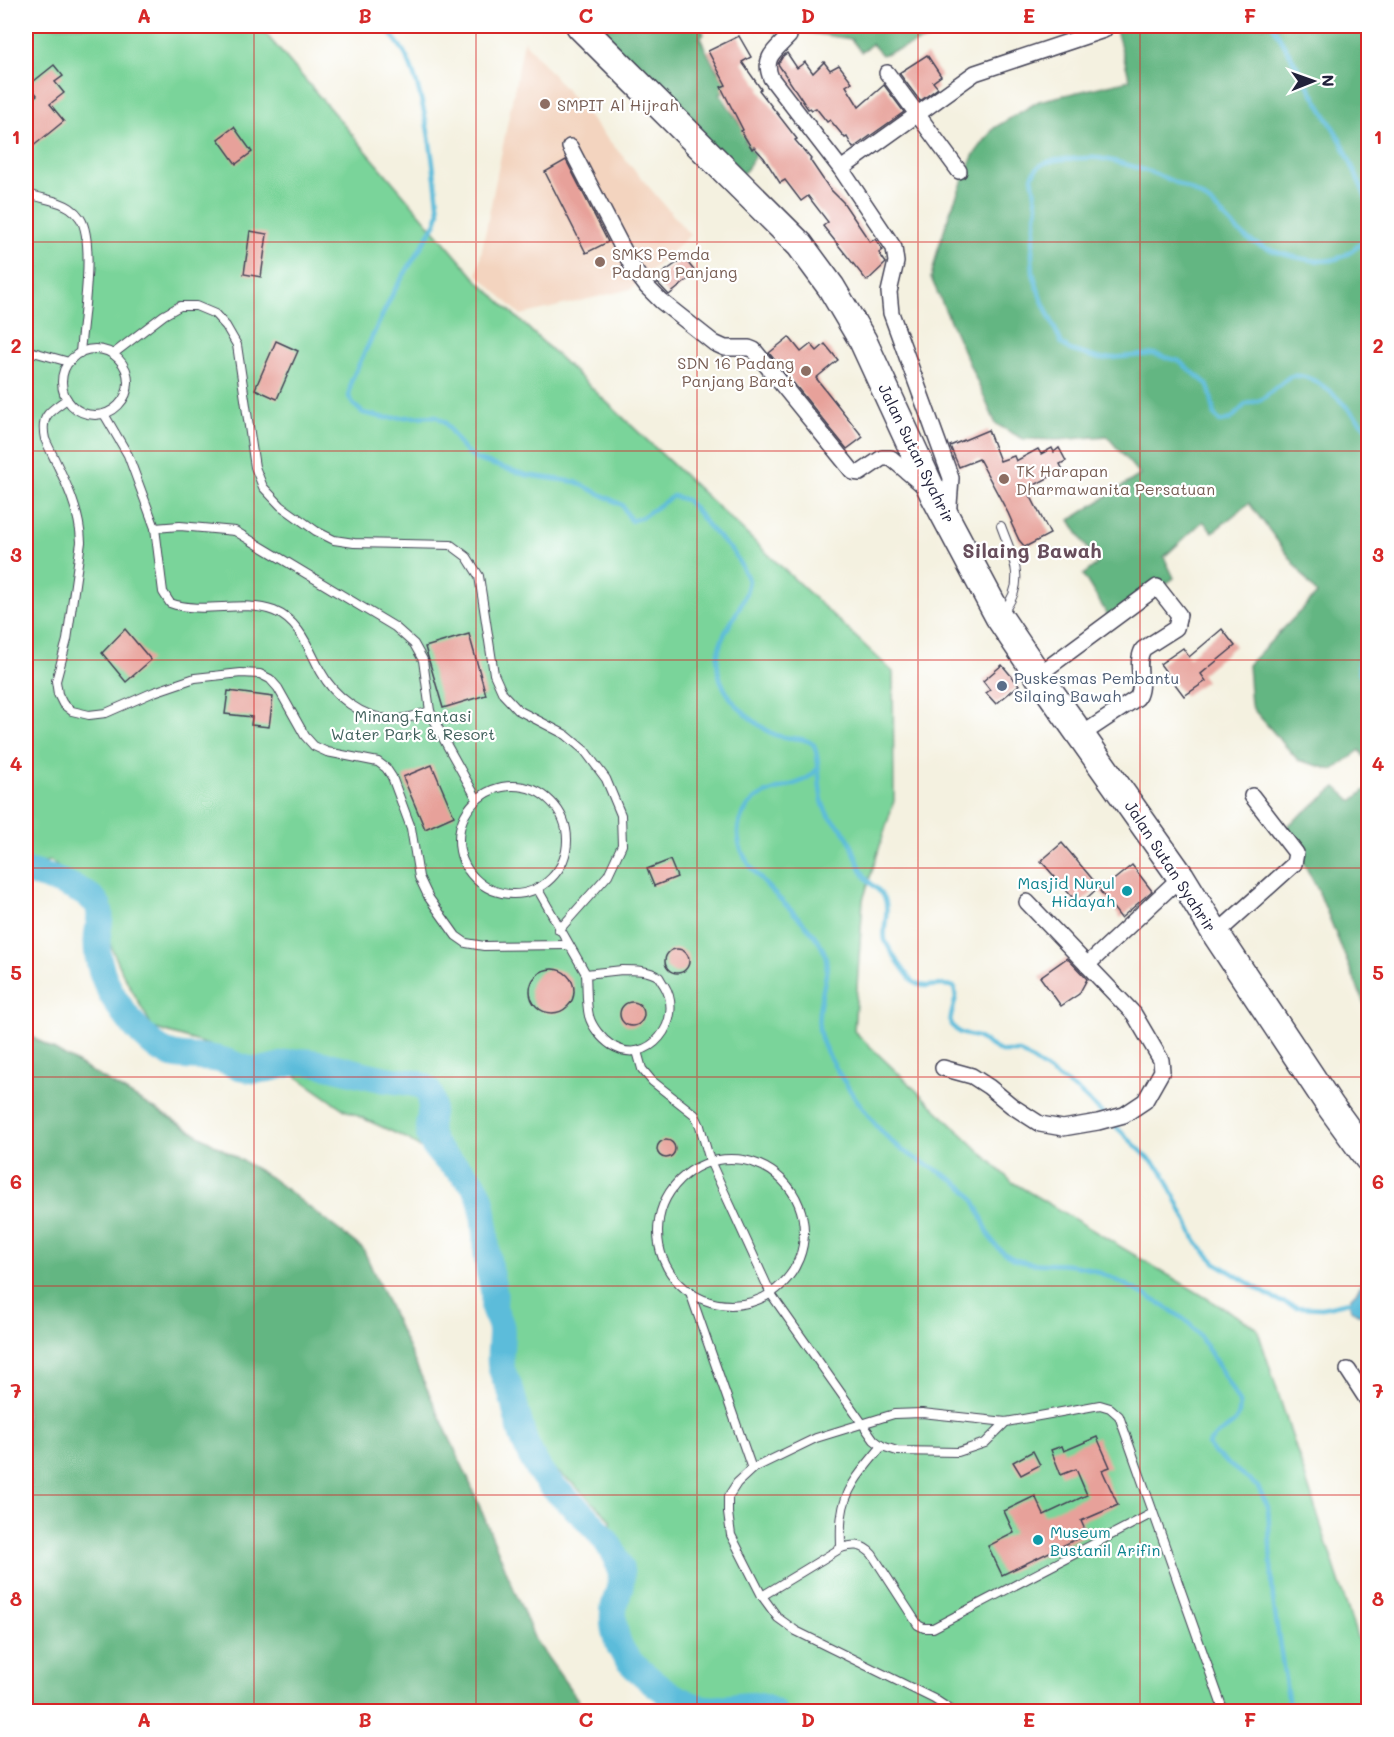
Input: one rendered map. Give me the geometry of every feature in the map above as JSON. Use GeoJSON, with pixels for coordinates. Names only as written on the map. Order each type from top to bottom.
{"type":"FeatureCollection","features":[{"type":"Feature","properties":{"kind":"highway","name":"Jalan Sutan Syahrir"},"geometry":{"type":"LineString","coordinates":[[580,26],[800,245],[831,288],[863,341],[934,495],[999,616],[1181,877],[1216,934],[1331,1107],[1368,1158]]}},
{"type":"Feature","properties":{"kind":"street"},"geometry":{"type":"LineString","coordinates":[[841,169],[975,73],[1104,30]]}},
{"type":"Feature","properties":{"kind":"street"},"geometry":{"type":"LineString","coordinates":[[789,36],[770,56],[767,70],[841,169],[896,254],[889,292],[891,313],[951,478],[948,519]]}},
{"type":"Feature","properties":{"kind":"street"},"geometry":{"type":"LineString","coordinates":[[887,73],[959,171]]}},
{"type":"Feature","properties":{"kind":"street"},"geometry":{"type":"LineString","coordinates":[[570,147],[634,270],[661,301],[719,346],[754,350],[853,472],[860,473],[882,458],[891,459],[934,495]]}},
{"type":"Feature","properties":{"kind":"street"},"geometry":{"type":"LineString","coordinates":[[1038,675],[1157,587],[1179,615],[1176,628],[1140,654],[1141,688],[1137,698],[1081,735]]}},
{"type":"Feature","properties":{"kind":"street"},"geometry":{"type":"LineString","coordinates":[[1216,934],[1294,864],[1296,859],[1296,853],[1252,796]]}},
{"type":"Feature","properties":{"kind":"street"},"geometry":{"type":"LineString","coordinates":[[1087,965],[1181,877]]}},
{"type":"Feature","properties":{"kind":"street"},"geometry":{"type":"LineString","coordinates":[[943,1068],[972,1076],[1040,1124],[1063,1128],[1124,1115],[1145,1101],[1162,1071],[1161,1060],[1134,1014],[1027,902]]}},
{"type":"Feature","properties":{"kind":"street"},"geometry":{"type":"LineString","coordinates":[[1348,1370],[1368,1401]]}},
{"type":"Feature","properties":{"kind":"lane"},"geometry":{"type":"LineString","coordinates":[[26,193],[59,203],[70,208],[81,218],[85,231],[87,267],[80,353]]}},
{"type":"Feature","properties":{"kind":"lane"},"geometry":{"type":"LineString","coordinates":[[113,354],[164,315],[180,306],[196,306],[215,314],[226,326],[237,345],[255,467],[263,487],[281,506],[316,531],[334,540],[354,543],[451,545],[467,557],[479,576],[494,674],[502,694],[518,710],[566,735],[585,751],[606,779],[621,815],[622,845],[608,875],[559,930]]}},
{"type":"Feature","properties":{"kind":"lane"},"geometry":{"type":"LineString","coordinates":[[91,349],[102,350],[113,354],[122,363],[128,374],[128,387],[124,399],[116,409],[93,416],[83,413],[67,399],[63,386],[64,373],[69,362],[80,353],[91,349]]}},
{"type":"Feature","properties":{"kind":"lane"},"geometry":{"type":"LineString","coordinates":[[26,350],[69,362]]}},
{"type":"Feature","properties":{"kind":"lane"},"geometry":{"type":"LineString","coordinates":[[67,399],[47,413],[42,429],[73,500],[81,526],[81,542],[67,640],[56,681],[58,694],[63,704],[72,711],[89,715],[105,713],[154,692],[195,678],[241,672],[260,674],[270,679],[278,688],[305,736],[314,746],[327,752],[378,762],[386,768],[392,777],[411,828],[419,877],[429,898],[456,936],[466,943],[484,946],[568,945]]}},
{"type":"Feature","properties":{"kind":"lane"},"geometry":{"type":"LineString","coordinates":[[104,414],[128,455],[155,528],[164,592],[170,603],[197,609],[258,608],[275,612],[286,619],[302,635],[322,675],[351,705],[367,714],[390,720],[410,718],[430,711]]}},
{"type":"Feature","properties":{"kind":"lane"},"geometry":{"type":"LineString","coordinates":[[155,528],[180,526],[235,531],[394,627],[414,644],[423,660],[430,711],[477,799]]}},
{"type":"Feature","properties":{"kind":"lane"},"geometry":{"type":"LineString","coordinates":[[999,616],[1010,603],[1017,583],[1014,563],[1000,526]]}},
{"type":"Feature","properties":{"kind":"lane"},"geometry":{"type":"LineString","coordinates":[[510,785],[528,788],[545,796],[557,809],[565,826],[567,844],[562,862],[552,878],[537,888],[516,894],[494,891],[475,879],[463,860],[459,839],[464,817],[477,799],[492,790],[510,785]]}},
{"type":"Feature","properties":{"kind":"lane"},"geometry":{"type":"LineString","coordinates":[[537,888],[586,974],[589,1016],[595,1029],[607,1042],[620,1050],[637,1051],[654,1043],[666,1029],[672,1011],[669,993],[659,977],[643,971],[622,970],[586,974]]}},
{"type":"Feature","properties":{"kind":"lane"},"geometry":{"type":"LineString","coordinates":[[637,1051],[642,1069],[652,1081],[695,1115],[710,1161],[771,1294],[874,1440],[882,1446],[897,1451],[958,1452],[985,1443],[1006,1422]]}},
{"type":"Feature","properties":{"kind":"lane"},"geometry":{"type":"LineString","coordinates":[[736,1159],[761,1165],[782,1180],[797,1201],[804,1226],[801,1252],[790,1276],[771,1294],[746,1305],[718,1305],[692,1295],[671,1276],[659,1250],[658,1222],[667,1195],[685,1174],[710,1161],[736,1159]]}},
{"type":"Feature","properties":{"kind":"lane"},"geometry":{"type":"LineString","coordinates":[[692,1295],[752,1469]]}},
{"type":"Feature","properties":{"kind":"lane"},"geometry":{"type":"LineString","coordinates":[[954,1712],[934,1699],[796,1631],[778,1618],[762,1596],[731,1535],[728,1497],[737,1483],[752,1469],[816,1438],[894,1414],[922,1413],[1006,1422],[1086,1406],[1100,1405],[1110,1408],[1119,1416],[1224,1712]]}},
{"type":"Feature","properties":{"kind":"lane"},"geometry":{"type":"LineString","coordinates":[[841,1548],[842,1515],[847,1495],[857,1476],[882,1446]]}},
{"type":"Feature","properties":{"kind":"lane"},"geometry":{"type":"LineString","coordinates":[[762,1596],[841,1548],[852,1545],[864,1546],[872,1554],[918,1625],[933,1628],[1153,1513]]}},
{"type":"Feature","properties":{"kind":"shaded area"},"geometry":{"type":"Polygon","coordinates":[[[524,41],[690,235],[631,289],[521,315],[477,274],[524,41]]]}},
{"type":"Feature","properties":{"kind":"green space","name":"Minang Fantasi Water Park & Resort"},"geometry":{"type":"Polygon","coordinates":[[[26,26],[259,26],[476,279],[893,672],[894,801],[863,900],[854,1031],[1012,1182],[1257,1328],[1368,1671],[1368,1711],[734,1712],[656,1678],[620,1647],[612,1611],[611,1520],[572,1483],[530,1451],[510,1401],[497,1314],[497,1238],[475,1190],[408,1139],[345,1110],[284,1068],[153,1028],[123,974],[89,896],[51,861],[26,865],[26,26]]]}},
{"type":"Feature","properties":{"kind":"green space"},"geometry":{"type":"Polygon","coordinates":[[[589,26],[700,26],[704,34],[700,38],[713,64],[729,87],[720,94],[749,138],[745,141],[755,155],[747,169],[738,178],[589,26]]]}},
{"type":"Feature","properties":{"kind":"green space"},"geometry":{"type":"Polygon","coordinates":[[[769,26],[966,26],[882,55],[872,44],[861,52],[851,39],[804,32],[773,32],[769,26]]]}},
{"type":"Feature","properties":{"kind":"green space"},"geometry":{"type":"Polygon","coordinates":[[[1115,26],[1368,26],[1368,763],[1360,750],[1333,770],[1298,760],[1251,705],[1248,665],[1317,594],[1249,503],[1213,532],[1203,521],[1164,557],[1174,578],[1112,622],[1083,575],[1097,564],[1070,520],[1140,475],[1107,436],[1058,440],[1023,439],[996,424],[931,278],[950,212],[973,156],[994,128],[1039,101],[1130,80],[1115,26]]]}},
{"type":"Feature","properties":{"kind":"green space"},"geometry":{"type":"Polygon","coordinates":[[[1336,787],[1352,801],[1368,788],[1368,1013],[1318,890],[1285,828],[1336,787]]]}},
{"type":"Feature","properties":{"kind":"green space"},"geometry":{"type":"Polygon","coordinates":[[[26,1033],[270,1177],[363,1249],[467,1476],[535,1640],[586,1711],[26,1711],[26,1033]]]}},
{"type":"Feature","properties":{"kind":"water"},"geometry":{"type":"Polygon","coordinates":[[[1368,1277],[1368,1316],[1351,1310],[1350,1301],[1363,1278],[1368,1277]]]}},
{"type":"Feature","properties":{"kind":"building"},"geometry":{"type":"Polygon","coordinates":[[[739,36],[751,57],[742,62],[761,89],[759,90],[870,242],[875,239],[883,250],[879,253],[886,263],[867,281],[823,226],[828,222],[808,196],[801,201],[785,180],[780,183],[764,158],[754,147],[752,149],[741,131],[743,130],[721,87],[726,85],[708,51],[739,36]]]}},
{"type":"Feature","properties":{"kind":"building"},"geometry":{"type":"Polygon","coordinates":[[[787,53],[797,68],[805,62],[813,73],[824,62],[830,70],[839,65],[852,82],[846,86],[859,107],[884,85],[904,112],[853,148],[847,137],[845,138],[830,120],[827,122],[816,108],[808,109],[778,64],[787,53]]]}},
{"type":"Feature","properties":{"kind":"building"},"geometry":{"type":"Polygon","coordinates":[[[927,55],[941,76],[933,82],[938,88],[920,101],[899,73],[927,55]]]}},
{"type":"Feature","properties":{"kind":"building"},"geometry":{"type":"Polygon","coordinates":[[[54,65],[63,76],[55,82],[64,93],[50,104],[64,121],[26,152],[26,104],[37,95],[29,85],[54,65]]]}},
{"type":"Feature","properties":{"kind":"building"},"geometry":{"type":"Polygon","coordinates":[[[234,127],[252,152],[236,164],[218,139],[234,127]]]}},
{"type":"Feature","properties":{"kind":"building"},"geometry":{"type":"Polygon","coordinates":[[[566,160],[608,242],[586,253],[545,172],[566,160]]]}},
{"type":"Feature","properties":{"kind":"building"},"geometry":{"type":"Polygon","coordinates":[[[250,231],[267,234],[261,277],[244,274],[250,231]]]}},
{"type":"Feature","properties":{"kind":"building"},"geometry":{"type":"Polygon","coordinates":[[[684,258],[696,273],[669,295],[654,279],[684,258]]]}},
{"type":"Feature","properties":{"kind":"building"},"geometry":{"type":"Polygon","coordinates":[[[789,337],[801,352],[811,344],[817,351],[825,344],[838,360],[816,378],[863,437],[847,449],[769,353],[789,337]]]}},
{"type":"Feature","properties":{"kind":"building"},"geometry":{"type":"Polygon","coordinates":[[[276,341],[298,351],[277,399],[255,389],[276,341]]]}},
{"type":"Feature","properties":{"kind":"building"},"geometry":{"type":"Polygon","coordinates":[[[988,430],[1000,461],[1014,456],[1016,461],[1038,449],[1041,454],[1052,448],[1054,452],[1059,448],[1066,461],[1060,464],[1063,470],[1027,489],[1050,534],[1025,547],[1019,540],[1008,513],[979,459],[959,467],[950,446],[988,430]]]}},
{"type":"Feature","properties":{"kind":"building"},"geometry":{"type":"Polygon","coordinates":[[[125,629],[151,660],[126,682],[102,653],[125,629]]]}},
{"type":"Feature","properties":{"kind":"building"},"geometry":{"type":"Polygon","coordinates":[[[1222,629],[1235,646],[1201,674],[1206,681],[1184,696],[1160,664],[1183,648],[1189,657],[1222,629]]]}},
{"type":"Feature","properties":{"kind":"building"},"geometry":{"type":"Polygon","coordinates":[[[469,634],[486,695],[443,708],[425,647],[469,634]]]}},
{"type":"Feature","properties":{"kind":"building","name":"Puskesmas Pembantu Silaing Bawah"},"geometry":{"type":"Polygon","coordinates":[[[1002,665],[1019,685],[996,704],[986,693],[990,690],[983,681],[1002,665]]]}},
{"type":"Feature","properties":{"kind":"building"},"geometry":{"type":"Polygon","coordinates":[[[228,691],[273,697],[269,727],[251,725],[252,717],[225,714],[228,691]]]}},
{"type":"Feature","properties":{"kind":"building"},"geometry":{"type":"Polygon","coordinates":[[[432,765],[454,816],[425,829],[403,777],[432,765]]]}},
{"type":"Feature","properties":{"kind":"building"},"geometry":{"type":"Polygon","coordinates":[[[1062,843],[1099,887],[1079,905],[1041,861],[1062,843]]]}},
{"type":"Feature","properties":{"kind":"building"},"geometry":{"type":"Polygon","coordinates":[[[670,860],[677,877],[654,886],[647,869],[670,860]]]}},
{"type":"Feature","properties":{"kind":"building","name":"Masjid Nurul Hidayah"},"geometry":{"type":"Polygon","coordinates":[[[1132,865],[1152,891],[1121,918],[1100,891],[1132,865]]]}},
{"type":"Feature","properties":{"kind":"building"},"geometry":{"type":"Polygon","coordinates":[[[677,949],[686,952],[689,961],[686,970],[677,973],[668,970],[665,961],[668,952],[677,949]]]}},
{"type":"Feature","properties":{"kind":"building"},"geometry":{"type":"Polygon","coordinates":[[[1067,958],[1087,979],[1079,994],[1061,1006],[1040,977],[1067,958]]]}},
{"type":"Feature","properties":{"kind":"building"},"geometry":{"type":"Polygon","coordinates":[[[552,969],[567,976],[574,991],[567,1006],[552,1013],[537,1006],[530,991],[537,976],[552,969]]]}},
{"type":"Feature","properties":{"kind":"building"},"geometry":{"type":"Polygon","coordinates":[[[632,1002],[637,1003],[643,1009],[643,1019],[637,1025],[632,1026],[627,1025],[621,1019],[620,1014],[621,1009],[627,1003],[632,1002]]]}},
{"type":"Feature","properties":{"kind":"building"},"geometry":{"type":"Polygon","coordinates":[[[662,1140],[670,1140],[675,1145],[673,1156],[662,1158],[657,1153],[657,1145],[662,1140]]]}},
{"type":"Feature","properties":{"kind":"building"},"geometry":{"type":"Polygon","coordinates":[[[1097,1437],[1110,1467],[1102,1470],[1118,1505],[1081,1521],[1087,1534],[1002,1575],[988,1546],[1014,1533],[1004,1511],[1035,1496],[1044,1515],[1087,1495],[1076,1469],[1061,1475],[1051,1450],[1062,1446],[1064,1451],[1097,1437]]]}},
{"type":"Feature","properties":{"kind":"building"},"geometry":{"type":"Polygon","coordinates":[[[1033,1451],[1040,1465],[1021,1475],[1013,1462],[1033,1451]]]}},
{"type":"Feature","properties":{"kind":"waterway"},"geometry":{"type":"LineString","coordinates":[[384,26],[404,52],[419,91],[435,174],[439,212],[436,223],[394,291],[351,381],[349,397],[353,404],[363,413],[386,418],[436,416],[445,422],[462,448],[475,459],[526,475],[576,482],[622,505],[631,521],[642,517],[673,496],[686,500],[734,553],[749,580],[742,602],[724,635],[719,651],[720,679],[735,704],[758,724],[776,735],[805,740],[814,745],[818,758],[821,797],[825,808],[846,834],[866,878],[885,899],[887,909],[885,940],[898,962],[918,985],[954,987],[956,997],[950,1020],[951,1025],[960,1033],[977,1037],[1001,1052],[1020,1052],[1079,1092],[1105,1116]]}},
{"type":"Feature","properties":{"kind":"waterway"},"geometry":{"type":"LineString","coordinates":[[1273,26],[1341,141],[1368,202]]}},
{"type":"Feature","properties":{"kind":"waterway"},"geometry":{"type":"LineString","coordinates":[[1368,234],[1354,249],[1336,259],[1326,261],[1302,258],[1275,251],[1252,241],[1201,196],[1165,178],[1137,168],[1098,158],[1066,159],[1041,165],[1032,177],[1037,205],[1032,253],[1033,273],[1040,296],[1062,344],[1070,350],[1100,359],[1154,354],[1179,361],[1207,384],[1215,416],[1221,422],[1231,419],[1246,404],[1261,400],[1289,377],[1299,376],[1310,379],[1333,394],[1368,430]]}},
{"type":"Feature","properties":{"kind":"waterway"},"geometry":{"type":"LineString","coordinates":[[1368,646],[1359,660],[1359,670],[1368,682]]}},
{"type":"Feature","properties":{"kind":"waterway"},"geometry":{"type":"LineString","coordinates":[[817,769],[801,781],[762,795],[754,801],[746,809],[738,829],[740,848],[751,866],[766,885],[801,920],[825,954],[826,974],[819,1008],[820,1033],[824,1046],[858,1102],[881,1131],[902,1150],[966,1190],[977,1207],[989,1235],[1002,1252],[1021,1261],[1077,1266],[1110,1278],[1176,1314],[1187,1322],[1201,1338],[1239,1402],[1239,1411],[1234,1423],[1218,1434],[1208,1445],[1213,1452],[1258,1487],[1268,1507],[1273,1600],[1290,1712]]}},
{"type":"Feature","properties":{"kind":"waterway"},"geometry":{"type":"LineString","coordinates":[[26,872],[75,888],[85,893],[97,904],[100,913],[97,938],[98,957],[107,985],[132,1023],[153,1044],[167,1053],[221,1060],[254,1070],[300,1062],[318,1063],[421,1085],[428,1091],[431,1102],[429,1131],[434,1146],[470,1180],[480,1197],[484,1213],[494,1309],[501,1327],[501,1367],[511,1392],[525,1443],[549,1483],[583,1514],[608,1543],[620,1568],[621,1583],[613,1615],[620,1647],[635,1667],[682,1701],[704,1708],[758,1706],[773,1712]]}},
{"type":"Feature","properties":{"kind":"waterway"},"geometry":{"type":"LineString","coordinates":[[1111,1122],[1163,1172],[1197,1243],[1216,1263],[1276,1300],[1297,1307],[1322,1308],[1349,1302]]}},
{"type":"Feature","properties":{"kind":"place","name":"SMPIT Al Hijrah"},"geometry":{"type":"Point","coordinates":[545,104]}},
{"type":"Feature","properties":{"kind":"place","name":"SMKS Pemda Padang Panjang"},"geometry":{"type":"Point","coordinates":[600,262]}},
{"type":"Feature","properties":{"kind":"place","name":"SDN 16 Padang Panjang Barat"},"geometry":{"type":"Point","coordinates":[806,371]}},
{"type":"Feature","properties":{"kind":"place","name":"TK Harapan Dharmawanita Persatuan"},"geometry":{"type":"Point","coordinates":[1004,479]}},
{"type":"Feature","properties":{"kind":"place","name":"Puskesmas Pembantu Silaing Bawah"},"geometry":{"type":"Point","coordinates":[1002,686]}},
{"type":"Feature","properties":{"kind":"place","name":"Masjid Nurul Hidayah"},"geometry":{"type":"Point","coordinates":[1127,891]}},
{"type":"Feature","properties":{"kind":"place","name":"Museum Bustanil Arifin"},"geometry":{"type":"Point","coordinates":[1038,1540]}},
{"type":"Feature","properties":{"kind":"district","name":"Silaing Bawah"},"geometry":{"type":"Point","coordinates":[1032,550]}}]}
